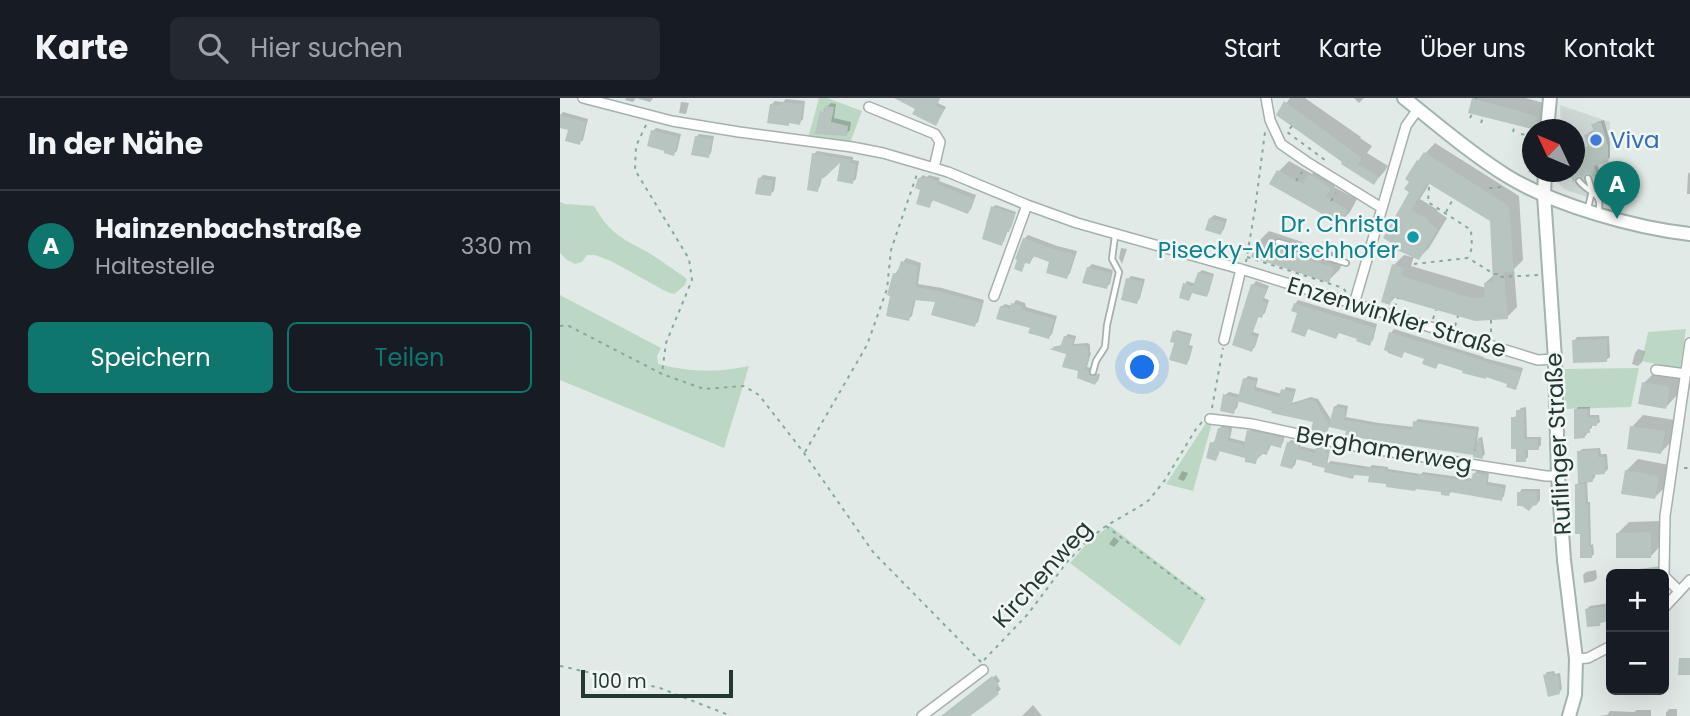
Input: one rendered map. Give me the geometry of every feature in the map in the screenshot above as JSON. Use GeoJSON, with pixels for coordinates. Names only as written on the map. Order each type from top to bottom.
{"type":"FeatureCollection","features":[{"type":"Feature","properties":{"kind":"street","name":"Enzenwinkler Straße"},"geometry":{"type":"LineString","coordinates":[[583,98],[610,101],[650,116],[883,153],[948,172],[1027,205],[1115,235],[1355,300],[1538,360],[1555,359]]}},
{"type":"Feature","properties":{"kind":"street"},"geometry":{"type":"LineString","coordinates":[[1266,98],[1270,120],[1281,144],[1382,208]]}},
{"type":"Feature","properties":{"kind":"street"},"geometry":{"type":"LineString","coordinates":[[1404,98],[1499,171],[1544,195],[1593,212],[1668,232],[1690,234]]}},
{"type":"Feature","properties":{"kind":"street"},"geometry":{"type":"LineString","coordinates":[[1549,119],[1550,98]]}},
{"type":"Feature","properties":{"kind":"street"},"geometry":{"type":"LineString","coordinates":[[869,107],[935,134],[940,142],[934,168]]}},
{"type":"Feature","properties":{"kind":"street"},"geometry":{"type":"LineString","coordinates":[[1355,300],[1406,126],[1418,109]]}},
{"type":"Feature","properties":{"kind":"street","name":"Ruflinger Straße"},"geometry":{"type":"LineString","coordinates":[[1545,182],[1555,359],[1558,476],[1564,560],[1576,659],[1576,695],[1569,716]]}},
{"type":"Feature","properties":{"kind":"street"},"geometry":{"type":"LineString","coordinates":[[994,296],[1027,205]]}},
{"type":"Feature","properties":{"kind":"street"},"geometry":{"type":"LineString","coordinates":[[1224,340],[1242,269]]}},
{"type":"Feature","properties":{"kind":"street"},"geometry":{"type":"LineString","coordinates":[[1664,569],[1665,516],[1690,343]]}},
{"type":"Feature","properties":{"kind":"street"},"geometry":{"type":"LineString","coordinates":[[1656,370],[1686,374]]}},
{"type":"Feature","properties":{"kind":"street","name":"Berghamerweg"},"geometry":{"type":"LineString","coordinates":[[1210,419],[1252,424],[1403,455],[1558,476]]}},
{"type":"Feature","properties":{"kind":"street"},"geometry":{"type":"LineString","coordinates":[[1669,580],[1679,591]]}},
{"type":"Feature","properties":{"kind":"street"},"geometry":{"type":"LineString","coordinates":[[1669,602],[1690,580]]}},
{"type":"Feature","properties":{"kind":"street"},"geometry":{"type":"LineString","coordinates":[[1576,659],[1588,657],[1606,648]]}},
{"type":"Feature","properties":{"kind":"street"},"geometry":{"type":"LineString","coordinates":[[922,716],[982,666]]}},
{"type":"Feature","properties":{"kind":"lane"},"geometry":{"type":"LineString","coordinates":[[1588,178],[1593,212]]}},
{"type":"Feature","properties":{"kind":"lane"},"geometry":{"type":"LineString","coordinates":[[1580,182],[1600,201],[1593,212]]}},
{"type":"Feature","properties":{"kind":"lane"},"geometry":{"type":"LineString","coordinates":[[1093,372],[1105,347],[1119,272],[1112,259],[1115,235]]}},
{"type":"Feature","properties":{"kind":"lane"},"geometry":{"type":"LineString","coordinates":[[1278,242],[1346,263]]}},
{"type":"Feature","properties":{"kind":"path"},"geometry":{"type":"LineString","coordinates":[[1470,118],[1472,114]]}},
{"type":"Feature","properties":{"kind":"path"},"geometry":{"type":"LineString","coordinates":[[650,116],[636,146],[635,170],[689,259],[692,280],[666,343],[662,374]]}},
{"type":"Feature","properties":{"kind":"path"},"geometry":{"type":"LineString","coordinates":[[1481,123],[1483,117]]}},
{"type":"Feature","properties":{"kind":"path"},"geometry":{"type":"LineString","coordinates":[[1513,132],[1515,125]]}},
{"type":"Feature","properties":{"kind":"path"},"geometry":{"type":"LineString","coordinates":[[1287,132],[1292,126]]}},
{"type":"Feature","properties":{"kind":"path"},"geometry":{"type":"LineString","coordinates":[[1242,269],[1247,257],[1265,131]]}},
{"type":"Feature","properties":{"kind":"path"},"geometry":{"type":"LineString","coordinates":[[804,453],[867,345],[887,289],[891,250],[920,164]]}},
{"type":"Feature","properties":{"kind":"path"},"geometry":{"type":"LineString","coordinates":[[1296,181],[1304,167]]}},
{"type":"Feature","properties":{"kind":"path"},"geometry":{"type":"LineString","coordinates":[[1494,180],[1511,189]]}},
{"type":"Feature","properties":{"kind":"path"},"geometry":{"type":"LineString","coordinates":[[1489,188],[1505,186]]}},
{"type":"Feature","properties":{"kind":"path"},"geometry":{"type":"LineString","coordinates":[[1429,187],[1428,202],[1471,230],[1472,247],[1468,258]]}},
{"type":"Feature","properties":{"kind":"path"},"geometry":{"type":"LineString","coordinates":[[1332,201],[1338,189]]}},
{"type":"Feature","properties":{"kind":"path"},"geometry":{"type":"LineString","coordinates":[[1445,213],[1452,201]]}},
{"type":"Feature","properties":{"kind":"path"},"geometry":{"type":"LineString","coordinates":[[1247,257],[1343,288],[1355,300]]}},
{"type":"Feature","properties":{"kind":"path"},"geometry":{"type":"LineString","coordinates":[[1414,264],[1468,258],[1500,277],[1540,275]]}},
{"type":"Feature","properties":{"kind":"path"},"geometry":{"type":"LineString","coordinates":[[1395,308],[1398,298]]}},
{"type":"Feature","properties":{"kind":"path"},"geometry":{"type":"LineString","coordinates":[[1433,320],[1436,310]]}},
{"type":"Feature","properties":{"kind":"path"},"geometry":{"type":"LineString","coordinates":[[1455,326],[1458,316]]}},
{"type":"Feature","properties":{"kind":"path"},"geometry":{"type":"LineString","coordinates":[[1491,320],[1491,337]]}},
{"type":"Feature","properties":{"kind":"path"},"geometry":{"type":"LineString","coordinates":[[560,326],[567,325],[662,374],[704,389],[744,386],[759,395],[804,453],[873,552],[982,666]]}},
{"type":"Feature","properties":{"kind":"path"},"geometry":{"type":"LineString","coordinates":[[1210,419],[1224,340]]}},
{"type":"Feature","properties":{"kind":"path","name":"Kirchenweg"},"geometry":{"type":"LineString","coordinates":[[982,666],[1088,540],[1149,500],[1165,480],[1199,424],[1210,419]]}},
{"type":"Feature","properties":{"kind":"path"},"geometry":{"type":"LineString","coordinates":[[1106,526],[1203,599]]}},
{"type":"Feature","properties":{"kind":"path"},"geometry":{"type":"LineString","coordinates":[[560,666],[660,688],[731,716]]}},
{"type":"Feature","properties":{"kind":"shaded area"},"geometry":{"type":"Polygon","coordinates":[[[1560,105],[1610,122],[1609,204],[1566,190],[1556,182],[1585,182],[1585,119],[1561,119],[1560,105]]]}},
{"type":"Feature","properties":{"kind":"green space"},"geometry":{"type":"Polygon","coordinates":[[[819,98],[827,98],[862,111],[850,143],[808,138],[819,98]]]}},
{"type":"Feature","properties":{"kind":"green space"},"geometry":{"type":"Polygon","coordinates":[[[560,202],[594,206],[612,230],[687,279],[685,285],[674,294],[595,255],[587,255],[582,262],[575,264],[567,260],[560,253],[560,202]]]}},
{"type":"Feature","properties":{"kind":"green space"},"geometry":{"type":"Polygon","coordinates":[[[560,295],[661,348],[657,356],[658,364],[703,371],[749,366],[724,448],[560,380],[560,295]]]}},
{"type":"Feature","properties":{"kind":"green space"},"geometry":{"type":"Polygon","coordinates":[[[1686,329],[1680,369],[1642,361],[1648,332],[1686,329]]]}},
{"type":"Feature","properties":{"kind":"green space"},"geometry":{"type":"Polygon","coordinates":[[[1639,368],[1631,407],[1565,409],[1564,369],[1639,368]]]}},
{"type":"Feature","properties":{"kind":"green space"},"geometry":{"type":"Polygon","coordinates":[[[1206,423],[1212,423],[1193,491],[1166,484],[1206,423]]]}},
{"type":"Feature","properties":{"kind":"green space"},"geometry":{"type":"Polygon","coordinates":[[[1110,526],[1206,599],[1180,646],[1070,563],[1090,540],[1110,526]]]}},
{"type":"Feature","properties":{"kind":"building"},"geometry":{"type":"Polygon","coordinates":[[[894,98],[940,98],[936,106],[944,110],[936,126],[912,114],[915,109],[894,98]]]}},
{"type":"Feature","properties":{"kind":"building"},"geometry":{"type":"Polygon","coordinates":[[[1472,98],[1537,116],[1537,119],[1522,119],[1522,126],[1468,113],[1472,98]]]}},
{"type":"Feature","properties":{"kind":"building"},"geometry":{"type":"Polygon","coordinates":[[[1284,101],[1362,158],[1358,164],[1379,177],[1374,185],[1276,115],[1284,101]]]}},
{"type":"Feature","properties":{"kind":"building"},"geometry":{"type":"Polygon","coordinates":[[[781,102],[803,104],[800,125],[767,123],[770,104],[780,105],[781,102]]]}},
{"type":"Feature","properties":{"kind":"building"},"geometry":{"type":"Polygon","coordinates":[[[825,106],[834,107],[831,122],[848,126],[847,136],[815,134],[820,111],[824,112],[825,106]]]}},
{"type":"Feature","properties":{"kind":"building"},"geometry":{"type":"Polygon","coordinates":[[[560,115],[586,122],[580,145],[565,141],[568,130],[560,128],[560,115]]]}},
{"type":"Feature","properties":{"kind":"building","name":"Viva"},"geometry":{"type":"Polygon","coordinates":[[[1601,122],[1608,146],[1608,162],[1594,166],[1597,176],[1593,177],[1591,174],[1585,174],[1585,147],[1588,146],[1585,135],[1594,132],[1591,124],[1601,122]]]}},
{"type":"Feature","properties":{"kind":"building"},"geometry":{"type":"Polygon","coordinates":[[[651,130],[679,137],[674,156],[647,146],[651,130]]]}},
{"type":"Feature","properties":{"kind":"building"},"geometry":{"type":"Polygon","coordinates":[[[695,136],[712,139],[709,158],[691,155],[695,136]]]}},
{"type":"Feature","properties":{"kind":"building"},"geometry":{"type":"Polygon","coordinates":[[[1424,152],[1509,206],[1514,272],[1504,272],[1508,319],[1475,321],[1392,297],[1390,305],[1381,302],[1392,264],[1404,268],[1402,276],[1472,298],[1485,297],[1484,283],[1493,282],[1490,221],[1428,183],[1411,210],[1429,220],[1428,222],[1438,229],[1419,260],[1397,250],[1398,247],[1383,238],[1409,192],[1404,189],[1409,182],[1405,179],[1424,152]]]}},
{"type":"Feature","properties":{"kind":"building"},"geometry":{"type":"Polygon","coordinates":[[[812,153],[851,160],[850,163],[856,164],[853,184],[837,181],[840,163],[820,179],[818,192],[807,190],[812,153]]]}},
{"type":"Feature","properties":{"kind":"building"},"geometry":{"type":"Polygon","coordinates":[[[1277,170],[1303,184],[1309,174],[1331,188],[1326,197],[1348,210],[1340,224],[1269,184],[1277,170]]]}},
{"type":"Feature","properties":{"kind":"building"},"geometry":{"type":"Polygon","coordinates":[[[924,177],[974,199],[968,214],[932,200],[930,208],[916,204],[920,190],[915,188],[918,178],[924,177]]]}},
{"type":"Feature","properties":{"kind":"building"},"geometry":{"type":"Polygon","coordinates":[[[758,178],[773,180],[771,196],[755,194],[758,178]]]}},
{"type":"Feature","properties":{"kind":"building"},"geometry":{"type":"Polygon","coordinates":[[[991,206],[1015,214],[1002,246],[982,239],[991,206]]]}},
{"type":"Feature","properties":{"kind":"building"},"geometry":{"type":"Polygon","coordinates":[[[1209,218],[1224,222],[1221,235],[1205,230],[1209,218]]]}},
{"type":"Feature","properties":{"kind":"building"},"geometry":{"type":"Polygon","coordinates":[[[1023,238],[1075,254],[1067,279],[1046,273],[1049,262],[1033,256],[1030,264],[1025,263],[1022,272],[1014,269],[1023,238]]]}},
{"type":"Feature","properties":{"kind":"building"},"geometry":{"type":"Polygon","coordinates":[[[1256,242],[1334,268],[1329,283],[1251,257],[1256,242]]]}},
{"type":"Feature","properties":{"kind":"building"},"geometry":{"type":"Polygon","coordinates":[[[901,261],[918,266],[916,287],[982,303],[975,327],[931,315],[935,302],[914,300],[909,321],[886,316],[890,296],[887,295],[893,273],[897,274],[901,261]]]}},
{"type":"Feature","properties":{"kind":"building"},"geometry":{"type":"Polygon","coordinates":[[[1087,267],[1111,273],[1107,289],[1082,283],[1087,267]]]}},
{"type":"Feature","properties":{"kind":"building"},"geometry":{"type":"Polygon","coordinates":[[[1198,272],[1213,276],[1207,297],[1192,293],[1189,301],[1179,298],[1183,283],[1193,286],[1198,272]]]}},
{"type":"Feature","properties":{"kind":"building"},"geometry":{"type":"Polygon","coordinates":[[[1126,278],[1143,282],[1137,304],[1121,300],[1126,278]]]}},
{"type":"Feature","properties":{"kind":"building"},"geometry":{"type":"Polygon","coordinates":[[[1251,284],[1267,289],[1262,301],[1267,303],[1262,318],[1258,317],[1251,335],[1257,337],[1252,352],[1232,345],[1251,284]]]}},
{"type":"Feature","properties":{"kind":"building"},"geometry":{"type":"Polygon","coordinates":[[[1011,303],[1022,306],[1023,310],[1055,319],[1049,339],[1028,333],[1030,328],[996,319],[1000,306],[1010,309],[1011,303]]]}},
{"type":"Feature","properties":{"kind":"building"},"geometry":{"type":"Polygon","coordinates":[[[1294,303],[1375,328],[1370,346],[1339,333],[1336,339],[1308,329],[1305,337],[1291,332],[1297,313],[1291,311],[1294,303]]]}},
{"type":"Feature","properties":{"kind":"building"},"geometry":{"type":"Polygon","coordinates":[[[1173,331],[1191,336],[1188,347],[1192,349],[1187,365],[1169,360],[1174,343],[1170,342],[1173,331]]]}},
{"type":"Feature","properties":{"kind":"building"},"geometry":{"type":"Polygon","coordinates":[[[1389,332],[1521,372],[1516,390],[1506,387],[1507,384],[1462,373],[1463,371],[1438,363],[1436,369],[1422,364],[1424,359],[1404,352],[1402,358],[1388,353],[1384,350],[1389,332]]]}},
{"type":"Feature","properties":{"kind":"building"},"geometry":{"type":"Polygon","coordinates":[[[1064,336],[1074,339],[1072,346],[1085,345],[1088,348],[1089,356],[1085,369],[1091,376],[1099,373],[1095,385],[1077,378],[1078,371],[1062,367],[1066,354],[1049,349],[1060,347],[1064,336]]]}},
{"type":"Feature","properties":{"kind":"building"},"geometry":{"type":"Polygon","coordinates":[[[1607,339],[1607,362],[1573,363],[1572,340],[1607,339]]]}},
{"type":"Feature","properties":{"kind":"building"},"geometry":{"type":"Polygon","coordinates":[[[1243,378],[1256,381],[1254,390],[1279,397],[1281,389],[1294,392],[1291,405],[1306,399],[1315,401],[1329,424],[1334,406],[1346,409],[1344,420],[1412,430],[1413,421],[1477,430],[1473,452],[1476,452],[1480,438],[1483,459],[1473,455],[1345,436],[1346,431],[1329,427],[1327,433],[1311,430],[1313,422],[1271,413],[1272,411],[1237,401],[1243,378]]]}},
{"type":"Feature","properties":{"kind":"building"},"geometry":{"type":"Polygon","coordinates":[[[1642,382],[1670,387],[1666,409],[1638,404],[1642,382]]]}},
{"type":"Feature","properties":{"kind":"building"},"geometry":{"type":"Polygon","coordinates":[[[1223,394],[1238,398],[1234,414],[1220,411],[1223,394]]]}},
{"type":"Feature","properties":{"kind":"building"},"geometry":{"type":"Polygon","coordinates":[[[1574,409],[1587,409],[1588,418],[1597,417],[1597,426],[1590,426],[1590,433],[1584,433],[1585,438],[1574,439],[1574,409]]]}},
{"type":"Feature","properties":{"kind":"building"},"geometry":{"type":"Polygon","coordinates":[[[1516,410],[1524,410],[1524,439],[1538,439],[1539,450],[1525,450],[1526,462],[1516,462],[1516,449],[1511,449],[1511,417],[1516,417],[1516,410]]]}},
{"type":"Feature","properties":{"kind":"building"},"geometry":{"type":"Polygon","coordinates":[[[1630,426],[1665,431],[1661,454],[1627,449],[1630,426]]]}},
{"type":"Feature","properties":{"kind":"building"},"geometry":{"type":"Polygon","coordinates":[[[1218,428],[1228,428],[1228,441],[1244,445],[1247,430],[1283,438],[1281,448],[1269,445],[1267,455],[1263,454],[1256,464],[1219,451],[1216,461],[1206,458],[1210,442],[1214,443],[1218,428]]]}},
{"type":"Feature","properties":{"kind":"building"},"geometry":{"type":"Polygon","coordinates":[[[1287,442],[1299,445],[1298,449],[1315,453],[1316,445],[1326,449],[1325,452],[1328,453],[1325,468],[1295,459],[1292,469],[1280,466],[1287,442]]]}},
{"type":"Feature","properties":{"kind":"building"},"geometry":{"type":"Polygon","coordinates":[[[1598,450],[1598,457],[1605,457],[1605,474],[1592,475],[1593,482],[1578,483],[1577,451],[1598,450]]]}},
{"type":"Feature","properties":{"kind":"building"},"geometry":{"type":"Polygon","coordinates":[[[1326,463],[1471,481],[1473,473],[1487,475],[1486,485],[1504,488],[1502,501],[1450,492],[1449,496],[1441,495],[1441,492],[1386,487],[1386,484],[1368,482],[1369,476],[1354,475],[1353,479],[1324,472],[1326,463]]]}},
{"type":"Feature","properties":{"kind":"building"},"geometry":{"type":"Polygon","coordinates":[[[1625,470],[1659,476],[1655,499],[1621,494],[1625,470]]]}},
{"type":"Feature","properties":{"kind":"building"},"geometry":{"type":"Polygon","coordinates":[[[1575,484],[1585,484],[1592,558],[1580,558],[1580,534],[1575,534],[1575,484]]]}},
{"type":"Feature","properties":{"kind":"building"},"geometry":{"type":"Polygon","coordinates":[[[1537,491],[1537,505],[1529,511],[1517,506],[1517,492],[1537,491]]]}},
{"type":"Feature","properties":{"kind":"building"},"geometry":{"type":"Polygon","coordinates":[[[1651,532],[1651,558],[1616,558],[1616,533],[1651,532]]]}},
{"type":"Feature","properties":{"kind":"building"},"geometry":{"type":"Polygon","coordinates":[[[1606,606],[1606,622],[1600,623],[1600,626],[1587,627],[1585,609],[1606,606]]]}},
{"type":"Feature","properties":{"kind":"building"},"geometry":{"type":"Polygon","coordinates":[[[1679,658],[1690,658],[1690,675],[1678,675],[1679,658]]]}},
{"type":"Feature","properties":{"kind":"building"},"geometry":{"type":"Polygon","coordinates":[[[1552,673],[1553,676],[1558,675],[1560,694],[1548,697],[1543,675],[1552,673]]]}},
{"type":"Feature","properties":{"kind":"building"},"geometry":{"type":"Polygon","coordinates":[[[992,676],[999,685],[995,688],[999,694],[989,702],[970,716],[941,716],[992,676]]]}},
{"type":"Feature","properties":{"kind":"place","name":"Viva"},"geometry":{"type":"Point","coordinates":[1596,140]}},
{"type":"Feature","properties":{"kind":"place","name":"Hainzenbachstraße"},"geometry":{"type":"Point","coordinates":[1617,219]}},
{"type":"Feature","properties":{"kind":"place","name":"Dr. Christa Pisecky-Marschhofer"},"geometry":{"type":"Point","coordinates":[1413,237]}}]}
